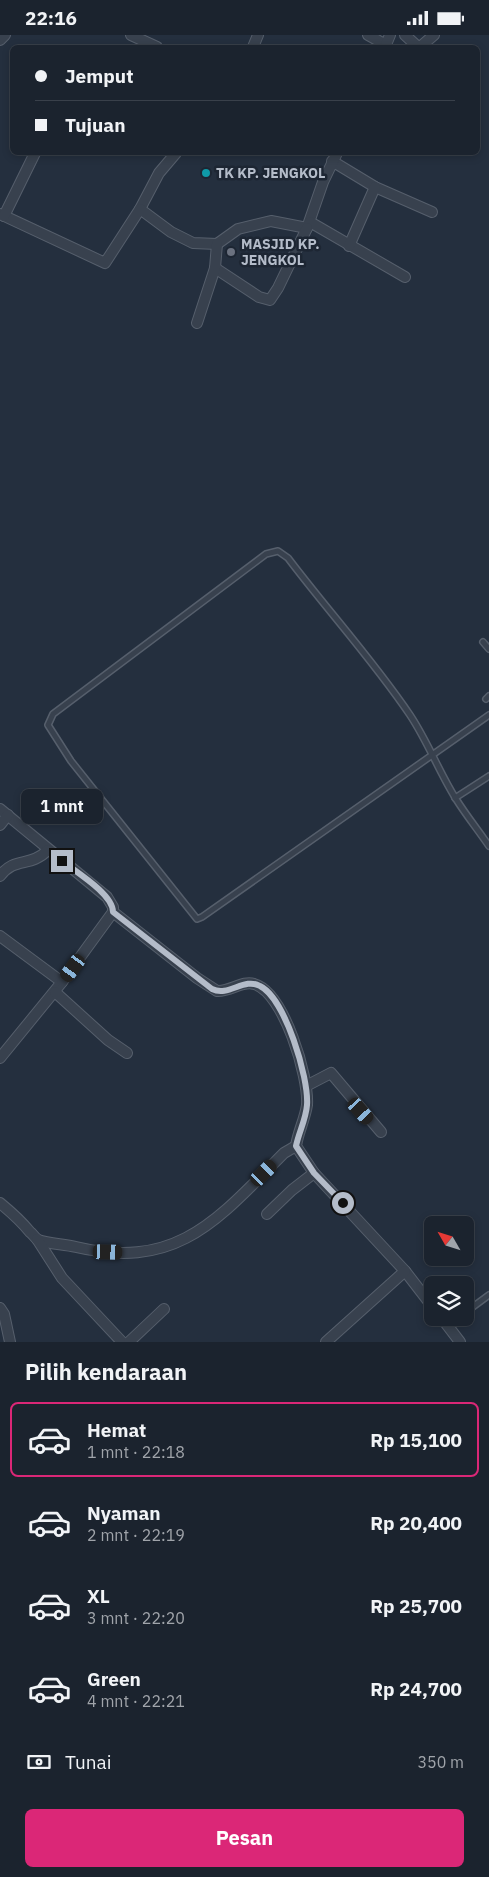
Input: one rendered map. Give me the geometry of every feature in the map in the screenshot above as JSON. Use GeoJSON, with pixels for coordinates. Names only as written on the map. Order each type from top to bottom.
{"type":"FeatureCollection","features":[{"type":"Feature","properties":{"kind":"street"},"geometry":{"type":"LineString","coordinates":[[0,40],[6,35]]}},
{"type":"Feature","properties":{"kind":"street"},"geometry":{"type":"LineString","coordinates":[[131,35],[152,45]]}},
{"type":"Feature","properties":{"kind":"street"},"geometry":{"type":"LineString","coordinates":[[368,35],[387,43]]}},
{"type":"Feature","properties":{"kind":"street"},"geometry":{"type":"LineString","coordinates":[[404,35],[416,45]]}},
{"type":"Feature","properties":{"kind":"street"},"geometry":{"type":"LineString","coordinates":[[422,45],[434,35]]}},
{"type":"Feature","properties":{"kind":"street"},"geometry":{"type":"LineString","coordinates":[[34,155],[2,215],[105,263],[140,209],[159,173],[174,155]]}},
{"type":"Feature","properties":{"kind":"street"},"geometry":{"type":"LineString","coordinates":[[215,268],[259,297],[270,300],[278,288],[308,225],[334,157],[375,187],[432,212]]}},
{"type":"Feature","properties":{"kind":"street"},"geometry":{"type":"LineString","coordinates":[[350,246],[375,187]]}},
{"type":"Feature","properties":{"kind":"street"},"geometry":{"type":"LineString","coordinates":[[140,209],[184,239],[217,244],[238,229],[264,222],[308,225],[405,277]]}},
{"type":"Feature","properties":{"kind":"street"},"geometry":{"type":"LineString","coordinates":[[198,323],[215,268],[217,244]]}},
{"type":"Feature","properties":{"kind":"street"},"geometry":{"type":"LineString","coordinates":[[0,825],[4,812],[106,897],[113,907],[113,912],[55,992],[0,1058]]}},
{"type":"Feature","properties":{"kind":"street"},"geometry":{"type":"LineString","coordinates":[[0,876],[13,863],[36,859],[48,849]]}},
{"type":"Feature","properties":{"kind":"street"},"geometry":{"type":"LineString","coordinates":[[37,1239],[108,1252],[140,1253],[163,1248],[185,1239],[214,1220],[284,1153],[296,1146],[307,1107],[306,1086],[296,1047],[272,996],[261,986],[249,983],[217,991],[197,978],[113,912]]}},
{"type":"Feature","properties":{"kind":"street"},"geometry":{"type":"LineString","coordinates":[[0,936],[62,982]]}},
{"type":"Feature","properties":{"kind":"street"},"geometry":{"type":"LineString","coordinates":[[55,992],[108,1040],[127,1053]]}},
{"type":"Feature","properties":{"kind":"street"},"geometry":{"type":"LineString","coordinates":[[306,1086],[332,1073],[381,1132]]}},
{"type":"Feature","properties":{"kind":"street"},"geometry":{"type":"LineString","coordinates":[[296,1146],[314,1173],[405,1271],[424,1296]]}},
{"type":"Feature","properties":{"kind":"street"},"geometry":{"type":"LineString","coordinates":[[267,1214],[292,1190],[314,1173]]}},
{"type":"Feature","properties":{"kind":"street"},"geometry":{"type":"LineString","coordinates":[[0,1203],[14,1214],[37,1239],[62,1278],[122,1342]]}},
{"type":"Feature","properties":{"kind":"street"},"geometry":{"type":"LineString","coordinates":[[326,1342],[405,1271]]}},
{"type":"Feature","properties":{"kind":"street"},"geometry":{"type":"LineString","coordinates":[[0,1308],[4,1314],[10,1342]]}},
{"type":"Feature","properties":{"kind":"street"},"geometry":{"type":"LineString","coordinates":[[134,1340],[164,1309]]}},
{"type":"Feature","properties":{"kind":"street"},"geometry":{"type":"LineString","coordinates":[[448,1326],[460,1342]]}},
{"type":"Feature","properties":{"kind":"lane"},"geometry":{"type":"LineString","coordinates":[[489,715],[432,754],[198,919],[71,761],[48,725],[52,714],[266,554],[278,551],[288,558],[385,679],[420,730],[432,754],[455,798],[489,846]]}},
{"type":"Feature","properties":{"kind":"lane"},"geometry":{"type":"LineString","coordinates":[[484,642],[489,649]]}},
{"type":"Feature","properties":{"kind":"lane"},"geometry":{"type":"LineString","coordinates":[[455,798],[489,776]]}},
{"type":"Feature","properties":{"kind":"lane"},"geometry":{"type":"LineString","coordinates":[[474,1306],[489,1295]]}},
{"type":"Feature","properties":{"kind":"place","name":"TK KP. JENGKOL"},"geometry":{"type":"Point","coordinates":[206,173]}},
{"type":"Feature","properties":{"kind":"place","name":"MASJID KP. JENGKOL"},"geometry":{"type":"Point","coordinates":[231,252]}},
{"type":"Feature","properties":{"kind":"route"},"geometry":{"type":"LineString","coordinates":[[62,861],[106,897],[113,907],[113,912],[212,989],[222,991],[252,983],[261,986],[272,996],[296,1047],[306,1086],[307,1107],[296,1146],[314,1173],[343,1203]]}}]}
